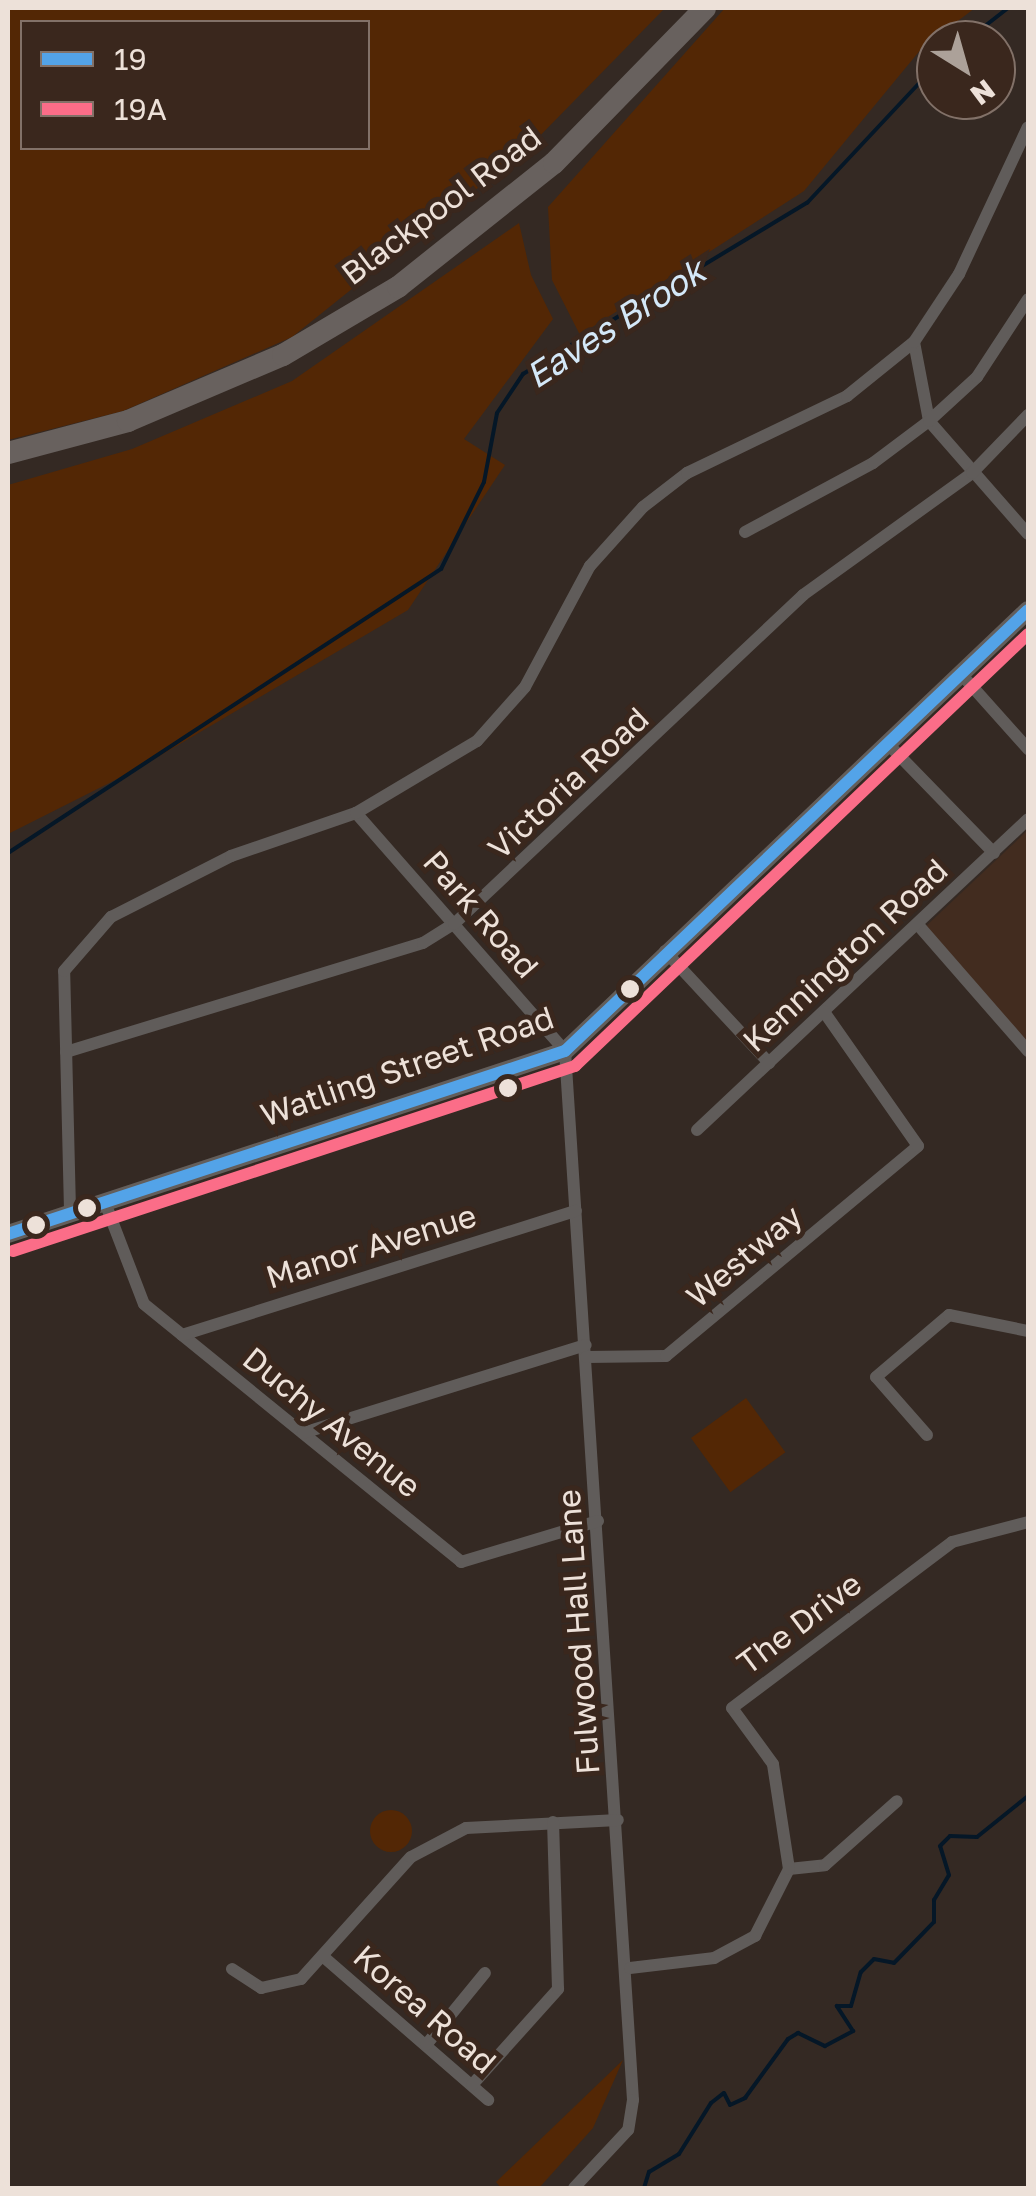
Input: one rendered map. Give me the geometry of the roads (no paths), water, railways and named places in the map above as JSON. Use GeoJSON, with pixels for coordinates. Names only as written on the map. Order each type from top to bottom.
{"type":"FeatureCollection","features":[{"type":"Feature","properties":{"kind":"highway","name":"Blackpool Road"},"geometry":{"type":"LineString","coordinates":[[8,453],[128,422],[283,356],[398,287],[554,163],[705,8]]}},
{"type":"Feature","properties":{"kind":"main road","name":"Watling Street Road"},"geometry":{"type":"LineString","coordinates":[[8,1234],[70,1210],[565,1051],[665,951],[1028,610]]}},
{"type":"Feature","properties":{"kind":"street"},"geometry":{"type":"LineString","coordinates":[[70,1210],[64,971],[110,917],[230,856],[356,812],[477,741],[525,687],[590,566],[687,473],[847,396],[914,342],[959,274],[1028,127]]}},
{"type":"Feature","properties":{"kind":"street"},"geometry":{"type":"LineString","coordinates":[[745,532],[856,473],[929,421],[976,377],[1028,299]]}},
{"type":"Feature","properties":{"kind":"street"},"geometry":{"type":"LineString","coordinates":[[914,342],[929,421],[1028,534]]}},
{"type":"Feature","properties":{"kind":"street","name":"Victoria Road"},"geometry":{"type":"LineString","coordinates":[[66,1052],[423,943],[454,924],[803,596],[972,473],[1028,415]]}},
{"type":"Feature","properties":{"kind":"street"},"geometry":{"type":"LineString","coordinates":[[960,674],[1028,749]]}},
{"type":"Feature","properties":{"kind":"street"},"geometry":{"type":"LineString","coordinates":[[888,744],[994,853]]}},
{"type":"Feature","properties":{"kind":"street","name":"Park Road"},"geometry":{"type":"LineString","coordinates":[[356,812],[565,1051]]}},
{"type":"Feature","properties":{"kind":"street","name":"Kennington Road"},"geometry":{"type":"LineString","coordinates":[[697,1130],[919,926],[1028,819]]}},
{"type":"Feature","properties":{"kind":"street"},"geometry":{"type":"LineString","coordinates":[[919,926],[1028,1050]]}},
{"type":"Feature","properties":{"kind":"street"},"geometry":{"type":"LineString","coordinates":[[665,951],[770,1063]]}},
{"type":"Feature","properties":{"kind":"street","name":"Westway"},"geometry":{"type":"LineString","coordinates":[[303,1433],[586,1351],[666,1356],[918,1146],[824,1012]]}},
{"type":"Feature","properties":{"kind":"street","name":"Fulwood Hall Lane"},"geometry":{"type":"LineString","coordinates":[[565,1051],[630,1968],[628,2130],[574,2188]]}},
{"type":"Feature","properties":{"kind":"street","name":"Duchy Avenue"},"geometry":{"type":"LineString","coordinates":[[104,1200],[144,1304],[461,1562],[598,1521]]}},
{"type":"Feature","properties":{"kind":"street","name":"Manor Avenue"},"geometry":{"type":"LineString","coordinates":[[182,1335],[576,1210]]}},
{"type":"Feature","properties":{"kind":"street"},"geometry":{"type":"LineString","coordinates":[[927,1435],[876,1377],[949,1315],[1028,1331]]}},
{"type":"Feature","properties":{"kind":"street","name":"The Drive"},"geometry":{"type":"LineString","coordinates":[[789,1869],[773,1764],[732,1708],[952,1542],[1027,1528]]}},
{"type":"Feature","properties":{"kind":"street"},"geometry":{"type":"LineString","coordinates":[[630,1968],[714,1958],[755,1936],[789,1869],[825,1864],[897,1801]]}},
{"type":"Feature","properties":{"kind":"street"},"geometry":{"type":"LineString","coordinates":[[232,1969],[260,1988],[301,1980],[326,1960],[411,1857],[437,1839],[466,1828],[618,1820]]}},
{"type":"Feature","properties":{"kind":"street"},"geometry":{"type":"LineString","coordinates":[[472,2085],[558,1989],[553,1822]]}},
{"type":"Feature","properties":{"kind":"street","name":"Korea Road"},"geometry":{"type":"LineString","coordinates":[[326,1960],[488,2100]]}},
{"type":"Feature","properties":{"kind":"street"},"geometry":{"type":"LineString","coordinates":[[426,2045],[485,1973]]}},
{"type":"Feature","properties":{"kind":"waterway","name":"Eaves Brook"},"geometry":{"type":"LineString","coordinates":[[993,20],[1008,8]]}},
{"type":"Feature","properties":{"kind":"waterway","name":"Eaves Brook"},"geometry":{"type":"LineString","coordinates":[[8,853],[441,569],[484,482],[497,413],[523,374],[807,203],[916,86]]}},
{"type":"Feature","properties":{"kind":"waterway"},"geometry":{"type":"LineString","coordinates":[[1028,1764],[1028,1781]]}},
{"type":"Feature","properties":{"kind":"waterway"},"geometry":{"type":"LineString","coordinates":[[644,2188],[649,2172],[679,2154],[711,2103],[724,2093],[730,2105],[745,2098],[788,2039],[798,2033],[825,2046],[853,2031],[837,2006],[851,2006],[861,1972],[874,1959],[894,1963],[934,1922],[934,1900],[949,1875],[940,1846],[950,1836],[977,1837],[1028,1796]]}}]}
